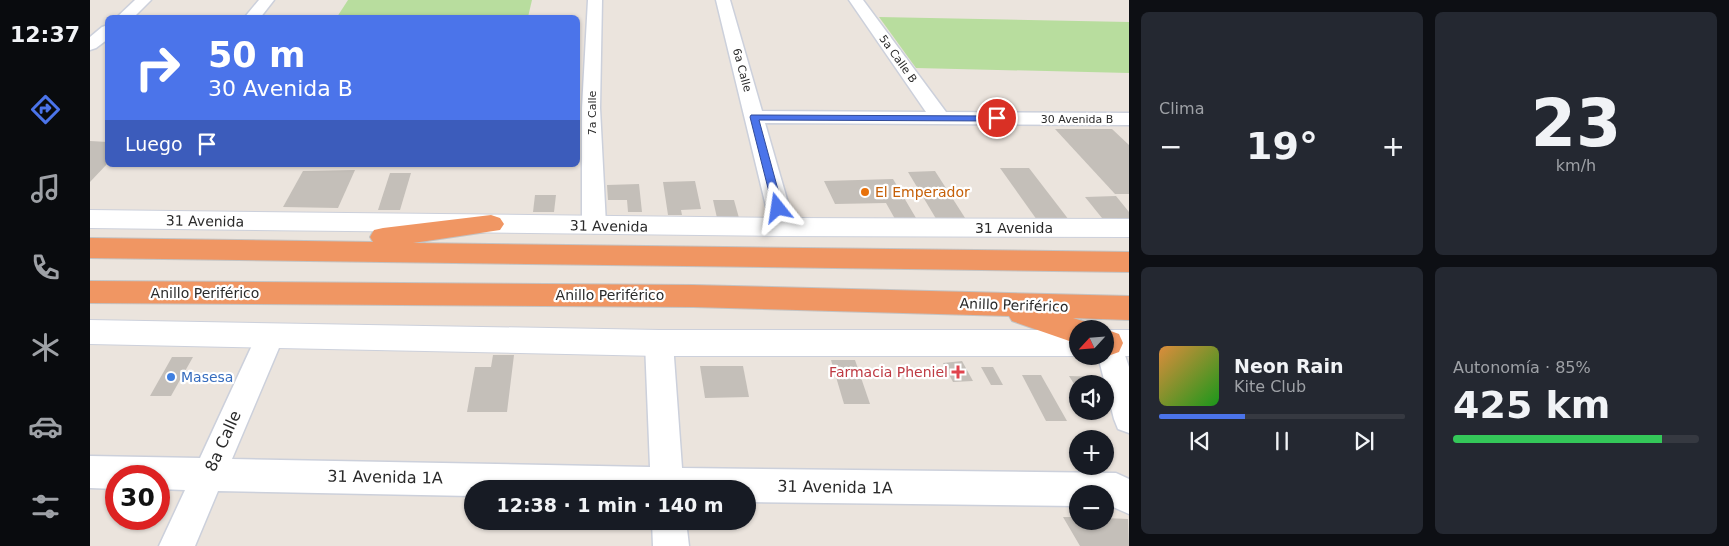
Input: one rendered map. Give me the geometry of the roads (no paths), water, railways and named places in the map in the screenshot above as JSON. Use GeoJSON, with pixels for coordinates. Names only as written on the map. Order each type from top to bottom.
{"type":"FeatureCollection","features":[{"type":"Feature","properties":{"kind":"highway"},"geometry":{"type":"LineString","coordinates":[[276,250],[491,224]]}},
{"type":"Feature","properties":{"kind":"highway"},"geometry":{"type":"LineString","coordinates":[[90,248],[1129,262]]}},
{"type":"Feature","properties":{"kind":"highway","name":"Anillo Periférico"},"geometry":{"type":"LineString","coordinates":[[90,292],[693,296],[1129,308]]}},
{"type":"Feature","properties":{"kind":"highway"},"geometry":{"type":"LineString","coordinates":[[996,305],[1069,329]]}},
{"type":"Feature","properties":{"kind":"street"},"geometry":{"type":"LineString","coordinates":[[126,15],[144,0]]}},
{"type":"Feature","properties":{"kind":"street"},"geometry":{"type":"LineString","coordinates":[[254,15],[267,0]]}},
{"type":"Feature","properties":{"kind":"street","name":"7a Calle"},"geometry":{"type":"LineString","coordinates":[[594,225],[584,108],[595,0]]}},
{"type":"Feature","properties":{"kind":"street","name":"6a Calle"},"geometry":{"type":"LineString","coordinates":[[723,0],[783,228]]}},
{"type":"Feature","properties":{"kind":"street","name":"5a Calle B"},"geometry":{"type":"LineString","coordinates":[[856,0],[940,118]]}},
{"type":"Feature","properties":{"kind":"street"},"geometry":{"type":"LineString","coordinates":[[90,45],[105,32]]}},
{"type":"Feature","properties":{"kind":"street","name":"30 Avenida B"},"geometry":{"type":"LineString","coordinates":[[754,117],[1129,119]]}},
{"type":"Feature","properties":{"kind":"street","name":"31 Avenida"},"geometry":{"type":"LineString","coordinates":[[90,219],[783,228],[1129,228]]}},
{"type":"Feature","properties":{"kind":"street"},"geometry":{"type":"LineString","coordinates":[[90,332],[659,343],[1069,343]]}},
{"type":"Feature","properties":{"kind":"street","name":"8a Calle"},"geometry":{"type":"LineString","coordinates":[[177,546],[270,336]]}},
{"type":"Feature","properties":{"kind":"street"},"geometry":{"type":"LineString","coordinates":[[659,343],[667,480]]}},
{"type":"Feature","properties":{"kind":"street"},"geometry":{"type":"LineString","coordinates":[[1115,350],[1129,419]]}},
{"type":"Feature","properties":{"kind":"street","name":"31 Avenida 1A"},"geometry":{"type":"LineString","coordinates":[[90,472],[209,473],[464,481]]}},
{"type":"Feature","properties":{"kind":"street","name":"31 Avenida 1A"},"geometry":{"type":"LineString","coordinates":[[756,488],[1116,490],[1129,497]]}},
{"type":"Feature","properties":{"kind":"street"},"geometry":{"type":"LineString","coordinates":[[670,530],[671,546]]}},
{"type":"Feature","properties":{"kind":"place","name":"El Emperador"},"geometry":{"type":"Point","coordinates":[865,192]}},
{"type":"Feature","properties":{"kind":"place","name":"Farmacia Pheniel"},"geometry":{"type":"Point","coordinates":[958,372]}},
{"type":"Feature","properties":{"kind":"place","name":"Masesa"},"geometry":{"type":"Point","coordinates":[171,377]}}]}
